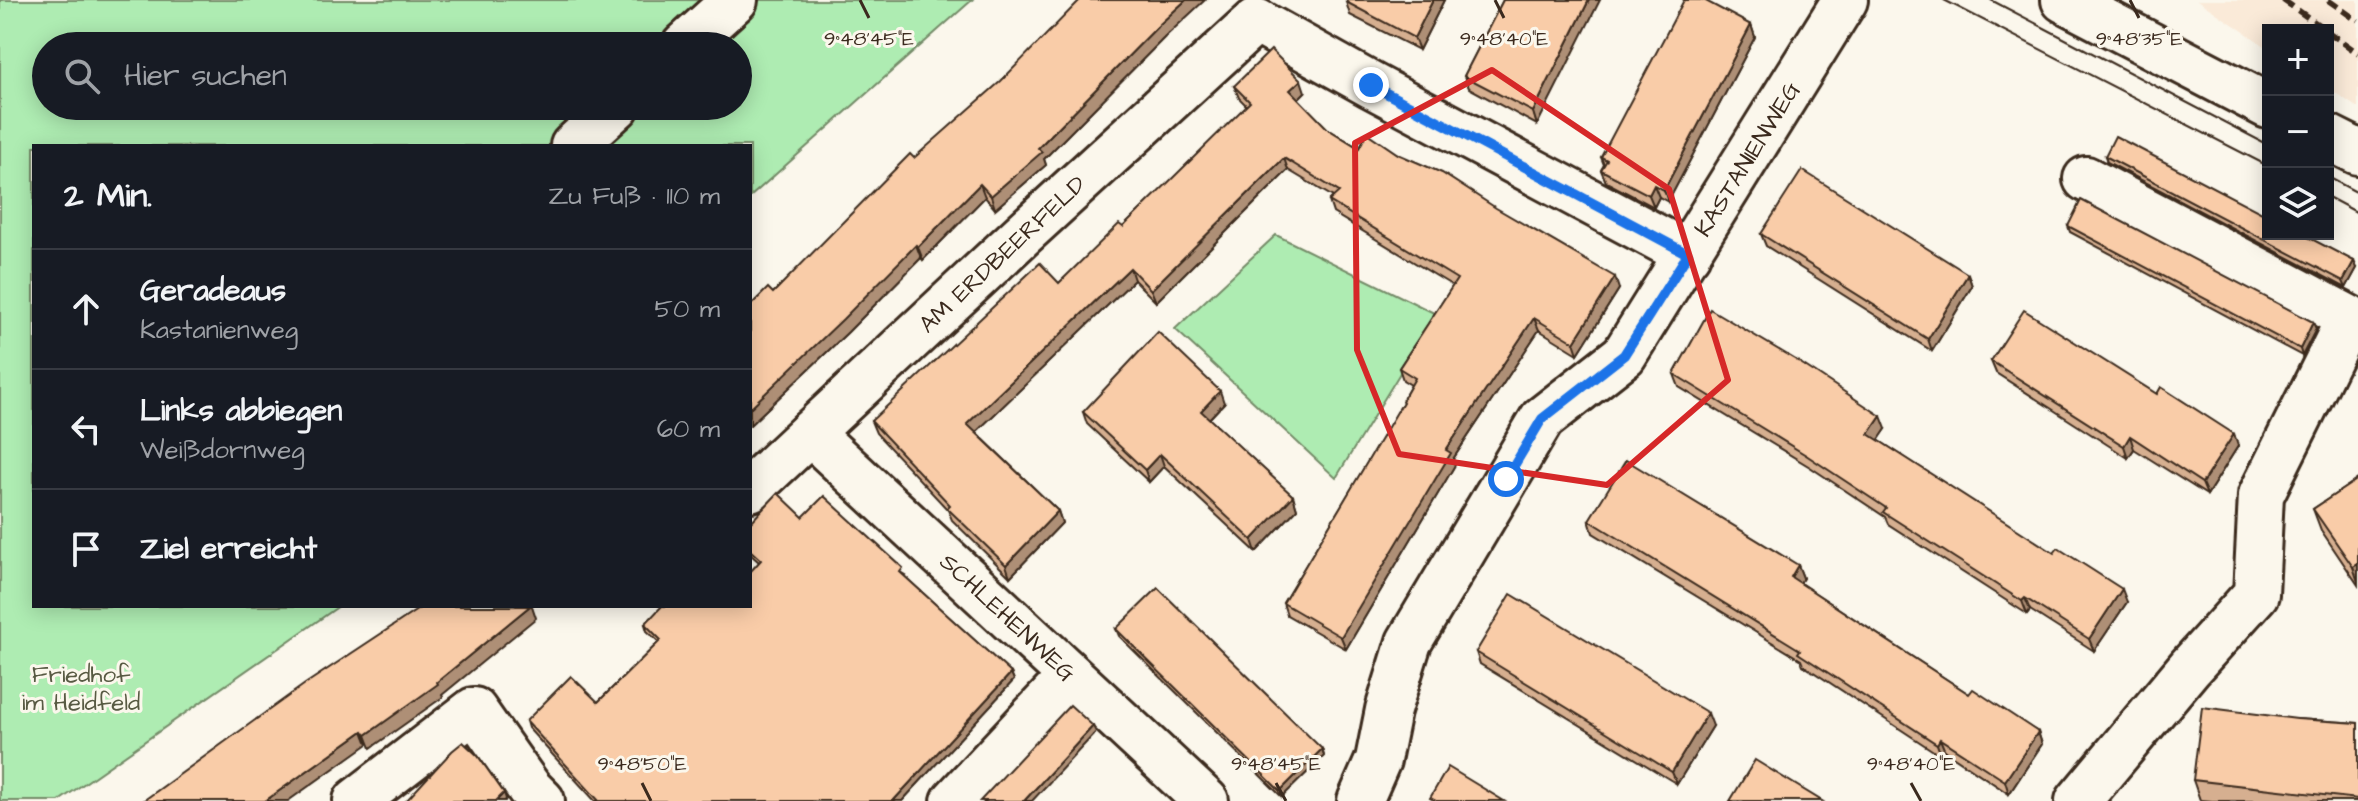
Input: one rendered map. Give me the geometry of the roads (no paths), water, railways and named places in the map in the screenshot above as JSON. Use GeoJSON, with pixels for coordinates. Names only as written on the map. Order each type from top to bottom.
{"type":"FeatureCollection","features":[{"type":"Feature","properties":{"kind":"street"},"geometry":{"type":"LineString","coordinates":[[700,32],[735,0]]}},
{"type":"Feature","properties":{"kind":"street","name":"KASTANIENWEG"},"geometry":{"type":"LineString","coordinates":[[1360,801],[1378,760],[1388,710],[1409,642],[1542,419],[1624,355],[1845,0]]}},
{"type":"Feature","properties":{"kind":"street"},"geometry":{"type":"LineString","coordinates":[[2064,0],[2262,103]]}},
{"type":"Feature","properties":{"kind":"street","name":"AM ERDBEERFELD"},"geometry":{"type":"LineString","coordinates":[[752,487],[1256,21],[1688,254]]}},
{"type":"Feature","properties":{"kind":"street"},"geometry":{"type":"LineString","coordinates":[[575,144],[602,120]]}},
{"type":"Feature","properties":{"kind":"street"},"geometry":{"type":"LineString","coordinates":[[2334,140],[2358,152]]}},
{"type":"Feature","properties":{"kind":"street"},"geometry":{"type":"LineString","coordinates":[[2078,801],[2190,667],[2256,594],[2261,495],[2349,318],[2086,179]]}},
{"type":"Feature","properties":{"kind":"street","name":"SCHLEHENWEG"},"geometry":{"type":"LineString","coordinates":[[810,433],[1206,801]]}},
{"type":"Feature","properties":{"kind":"street"},"geometry":{"type":"LineString","coordinates":[[954,801],[1071,676]]}},
{"type":"Feature","properties":{"kind":"street"},"geometry":{"type":"LineString","coordinates":[[356,801],[474,710],[529,788],[542,801]]}},
{"type":"Feature","properties":{"kind":"tram line"},"geometry":{"type":"LineString","coordinates":[[1944,0],[2262,163]]}},
{"type":"Feature","properties":{"kind":"tram line"},"geometry":{"type":"LineString","coordinates":[[1991,0],[2262,142]]}},
{"type":"Feature","properties":{"kind":"tram line"},"geometry":{"type":"LineString","coordinates":[[2334,180],[2358,193]]}},
{"type":"Feature","properties":{"kind":"tram line"},"geometry":{"type":"LineString","coordinates":[[2334,200],[2358,213]]}},
{"type":"Feature","properties":{"kind":"railway"},"geometry":{"type":"LineString","coordinates":[[2283,0],[2317,24]]}},
{"type":"Feature","properties":{"kind":"railway"},"geometry":{"type":"LineString","coordinates":[[2328,0],[2358,21]]}},
{"type":"Feature","properties":{"kind":"railway"},"geometry":{"type":"LineString","coordinates":[[2334,36],[2358,53]]}},
{"type":"Feature","properties":{"kind":"park label","name":"Friedhof im Heidfeld"},"geometry":{"type":"Point","coordinates":[81,688]}}]}
